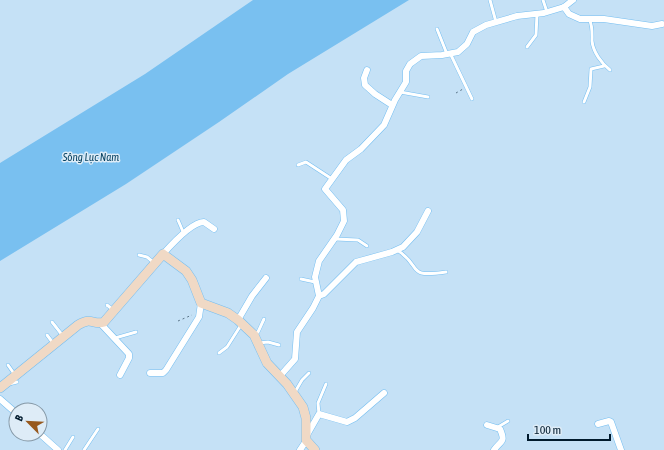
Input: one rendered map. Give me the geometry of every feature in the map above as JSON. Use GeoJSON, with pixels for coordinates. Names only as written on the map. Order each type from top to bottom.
{"type":"FeatureCollection","features":[{"type":"Feature","properties":{"kind":"street"},"geometry":{"type":"LineString","coordinates":[[280,376],[295,359],[297,332],[319,296],[316,282],[316,271],[319,261],[342,227],[345,215],[343,210],[325,191],[346,160],[361,149],[384,125],[392,105],[406,82],[406,71],[410,64],[421,56],[449,54],[464,48],[473,32],[496,22],[517,16],[547,12],[564,7],[573,0]]}},
{"type":"Feature","properties":{"kind":"street"},"geometry":{"type":"LineString","coordinates":[[564,7],[574,17],[604,19],[652,26],[662,24]]}},
{"type":"Feature","properties":{"kind":"street"},"geometry":{"type":"LineString","coordinates":[[367,70],[364,78],[365,86],[392,105]]}},
{"type":"Feature","properties":{"kind":"street"},"geometry":{"type":"LineString","coordinates":[[319,296],[324,294],[356,262],[398,250],[417,232],[428,210]]}},
{"type":"Feature","properties":{"kind":"street"},"geometry":{"type":"LineString","coordinates":[[101,324],[115,312],[155,264],[184,234],[201,222],[214,229]]}},
{"type":"Feature","properties":{"kind":"street"},"geometry":{"type":"LineString","coordinates":[[150,373],[163,373],[166,370],[199,314],[201,303],[195,285],[189,276],[164,254]]}},
{"type":"Feature","properties":{"kind":"street"},"geometry":{"type":"LineString","coordinates":[[240,322],[254,292],[266,278]]}},
{"type":"Feature","properties":{"kind":"street"},"geometry":{"type":"LineString","coordinates":[[201,303],[240,322],[257,339],[267,364],[280,376],[294,393],[305,413],[307,438],[315,450]]}},
{"type":"Feature","properties":{"kind":"street"},"geometry":{"type":"LineString","coordinates":[[3,385],[16,378],[63,337],[86,320],[101,324],[130,354],[120,375]]}},
{"type":"Feature","properties":{"kind":"street"},"geometry":{"type":"LineString","coordinates":[[300,450],[319,414],[347,422],[355,418],[384,393]]}},
{"type":"Feature","properties":{"kind":"street"},"geometry":{"type":"LineString","coordinates":[[0,399],[8,406]]}},
{"type":"Feature","properties":{"kind":"street"},"geometry":{"type":"LineString","coordinates":[[598,424],[609,421],[611,422],[621,450]]}},
{"type":"Feature","properties":{"kind":"street"},"geometry":{"type":"LineString","coordinates":[[487,425],[498,427],[501,431],[503,439],[494,450]]}},
{"type":"Feature","properties":{"kind":"street"},"geometry":{"type":"LineString","coordinates":[[48,441],[58,450]]}},
{"type":"Feature","properties":{"kind":"lane"},"geometry":{"type":"LineString","coordinates":[[490,0],[496,22]]}},
{"type":"Feature","properties":{"kind":"lane"},"geometry":{"type":"LineString","coordinates":[[543,0],[547,12]]}},
{"type":"Feature","properties":{"kind":"lane"},"geometry":{"type":"LineString","coordinates":[[527,47],[536,35],[537,14]]}},
{"type":"Feature","properties":{"kind":"lane"},"geometry":{"type":"LineString","coordinates":[[589,19],[592,27],[592,42],[604,66],[610,70]]}},
{"type":"Feature","properties":{"kind":"lane"},"geometry":{"type":"LineString","coordinates":[[437,29],[449,54],[464,79],[466,88],[472,99]]}},
{"type":"Feature","properties":{"kind":"lane"},"geometry":{"type":"LineString","coordinates":[[584,102],[590,87],[591,69],[604,66]]}},
{"type":"Feature","properties":{"kind":"lane"},"geometry":{"type":"LineString","coordinates":[[400,92],[428,97]]}},
{"type":"Feature","properties":{"kind":"lane"},"geometry":{"type":"LineString","coordinates":[[298,165],[306,162],[332,179]]}},
{"type":"Feature","properties":{"kind":"lane"},"geometry":{"type":"LineString","coordinates":[[178,220],[184,234]]}},
{"type":"Feature","properties":{"kind":"lane"},"geometry":{"type":"LineString","coordinates":[[335,239],[358,240],[367,246]]}},
{"type":"Feature","properties":{"kind":"lane"},"geometry":{"type":"LineString","coordinates":[[398,250],[404,254],[414,270],[420,273],[425,275],[446,272]]}},
{"type":"Feature","properties":{"kind":"lane"},"geometry":{"type":"LineString","coordinates":[[139,255],[147,257],[155,264]]}},
{"type":"Feature","properties":{"kind":"lane"},"geometry":{"type":"LineString","coordinates":[[301,279],[316,282]]}},
{"type":"Feature","properties":{"kind":"lane"},"geometry":{"type":"LineString","coordinates":[[107,305],[115,312]]}},
{"type":"Feature","properties":{"kind":"lane"},"geometry":{"type":"LineString","coordinates":[[264,319],[258,332],[257,339],[279,345]]}},
{"type":"Feature","properties":{"kind":"lane"},"geometry":{"type":"LineString","coordinates":[[52,322],[63,337]]}},
{"type":"Feature","properties":{"kind":"lane"},"geometry":{"type":"LineString","coordinates":[[218,353],[227,347],[240,322]]}},
{"type":"Feature","properties":{"kind":"lane"},"geometry":{"type":"LineString","coordinates":[[116,338],[136,332]]}},
{"type":"Feature","properties":{"kind":"lane"},"geometry":{"type":"LineString","coordinates":[[47,335],[54,345]]}},
{"type":"Feature","properties":{"kind":"lane"},"geometry":{"type":"LineString","coordinates":[[8,365],[16,378]]}},
{"type":"Feature","properties":{"kind":"lane"},"geometry":{"type":"LineString","coordinates":[[294,393],[302,380],[309,373]]}},
{"type":"Feature","properties":{"kind":"lane"},"geometry":{"type":"LineString","coordinates":[[319,414],[318,403],[326,384]]}},
{"type":"Feature","properties":{"kind":"lane"},"geometry":{"type":"LineString","coordinates":[[498,427],[508,421]]}},
{"type":"Feature","properties":{"kind":"lane"},"geometry":{"type":"LineString","coordinates":[[84,450],[98,429]]}},
{"type":"Feature","properties":{"kind":"lane"},"geometry":{"type":"LineString","coordinates":[[65,450],[73,437]]}},
{"type":"Feature","properties":{"kind":"path"},"geometry":{"type":"LineString","coordinates":[[456,93],[466,88]]}},
{"type":"Feature","properties":{"kind":"path"},"geometry":{"type":"LineString","coordinates":[[178,321],[199,314]]}},
{"type":"Feature","properties":{"kind":"water","name":"Sông Lục Nam"},"geometry":{"type":"Polygon","coordinates":[[[253,0],[409,0],[288,74],[126,184],[0,261],[0,163],[145,74],[253,0]]]}}]}
